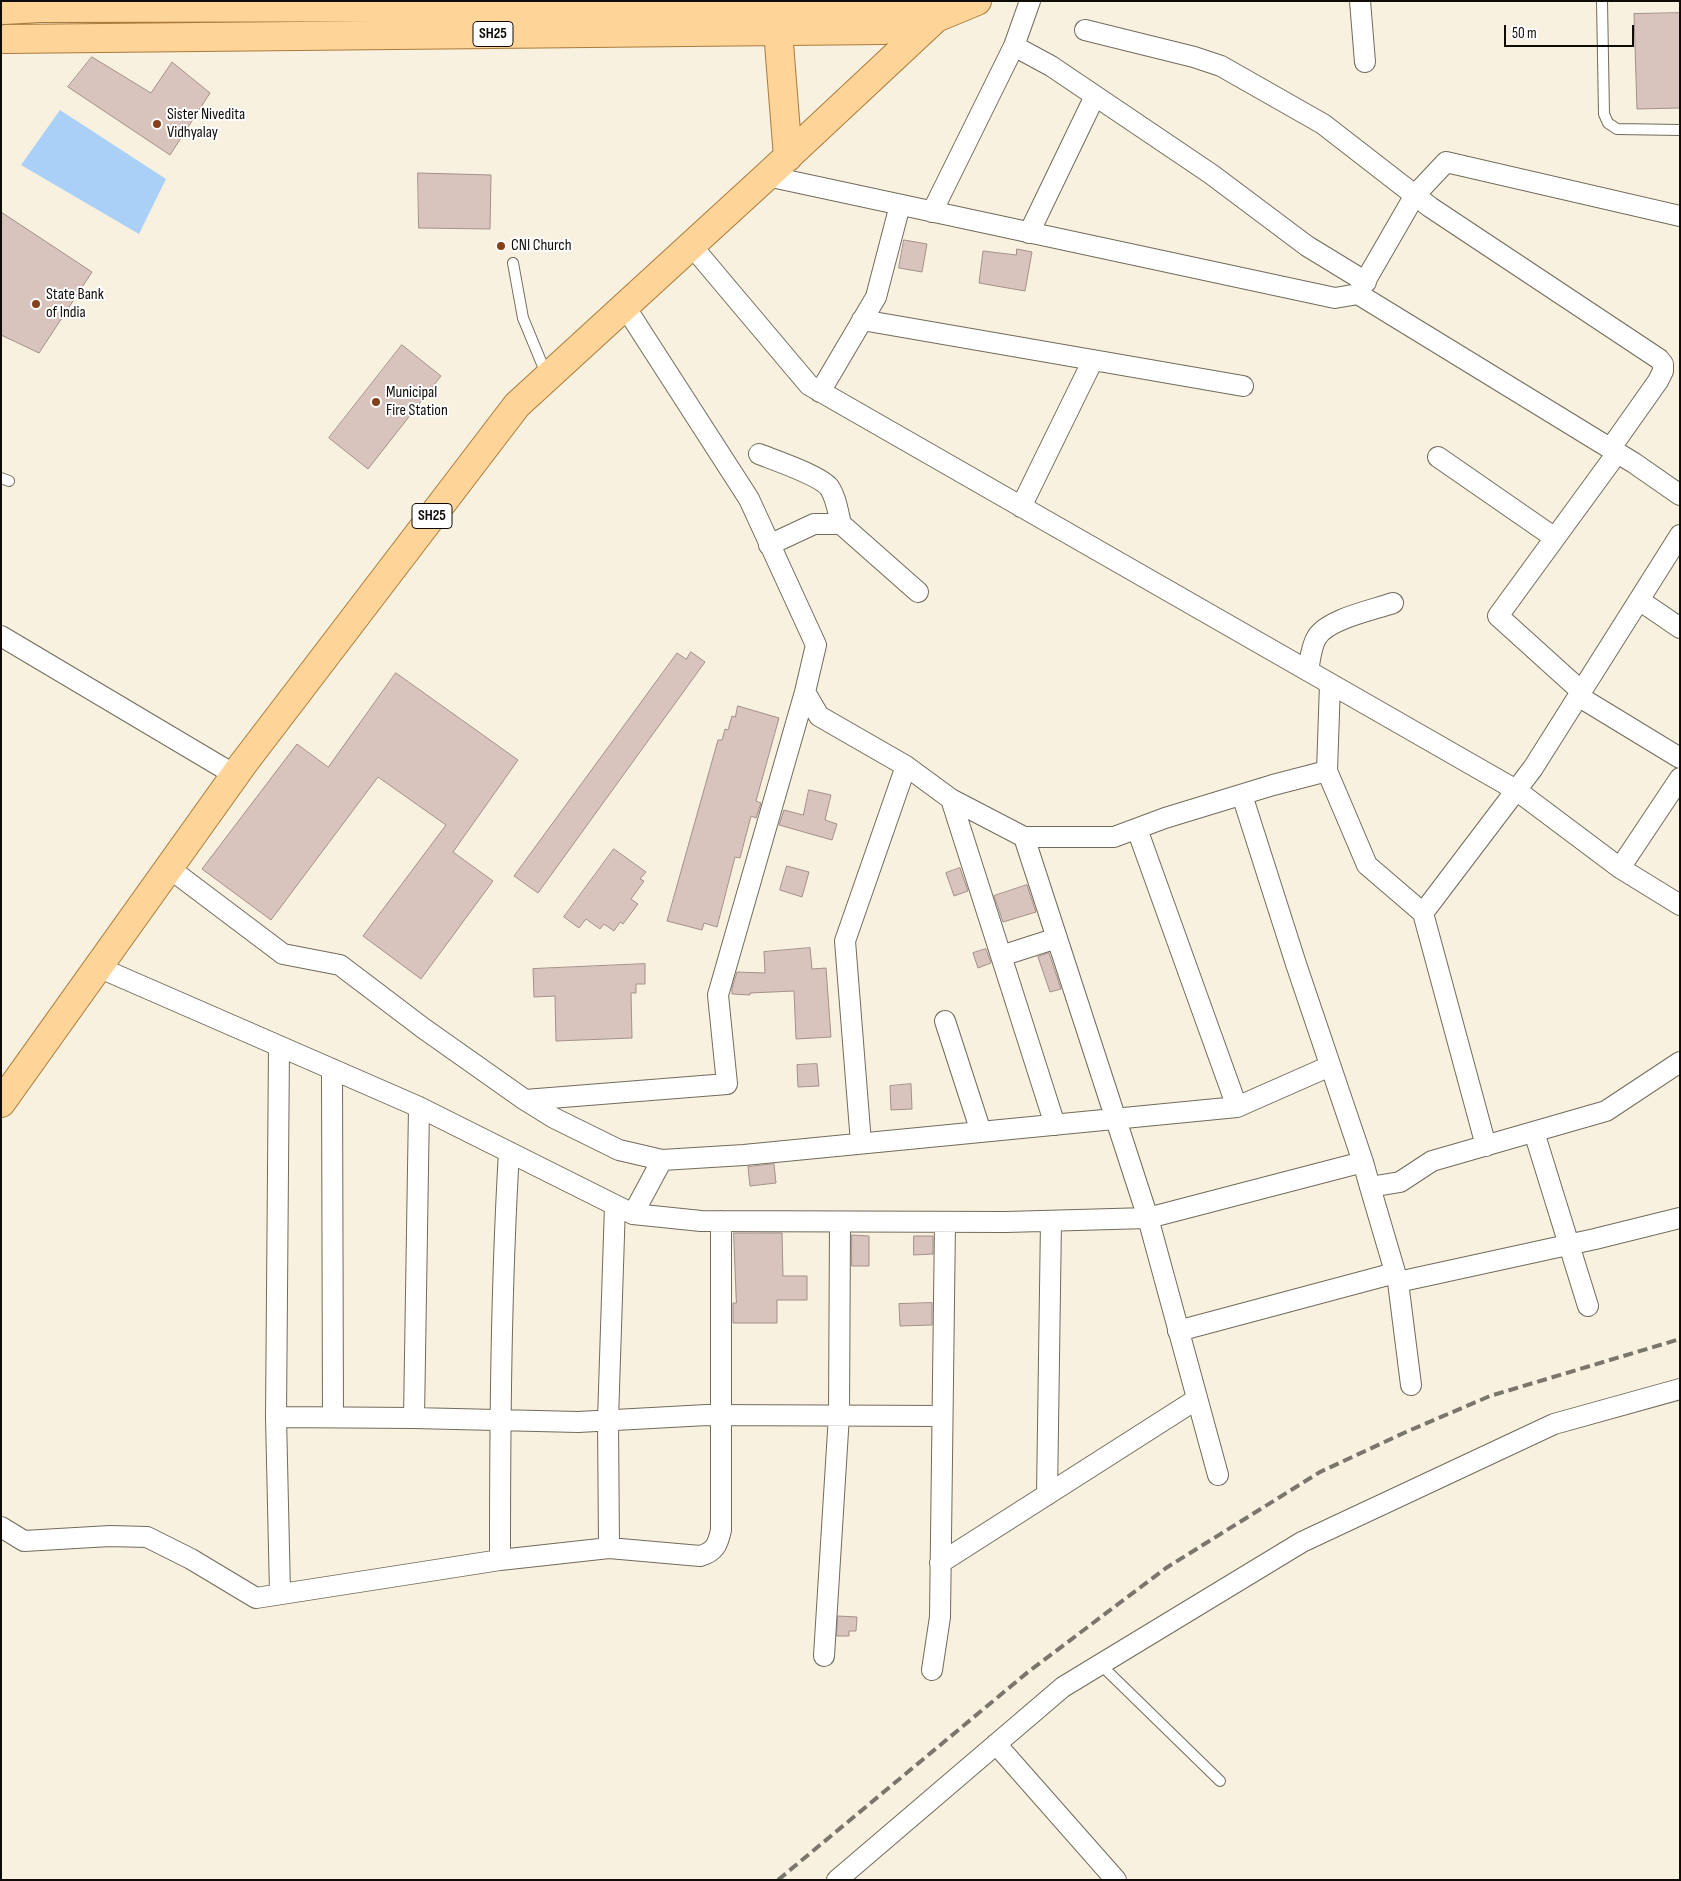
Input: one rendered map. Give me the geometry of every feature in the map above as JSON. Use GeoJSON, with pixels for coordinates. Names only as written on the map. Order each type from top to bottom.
{"type":"FeatureCollection","features":[{"type":"Feature","properties":{"kind":"main road"},"geometry":{"type":"LineString","coordinates":[[3,43],[3,7],[633,4],[886,6],[915,1]]}},
{"type":"Feature","properties":{"kind":"main road","name":"SH25"},"geometry":{"type":"LineString","coordinates":[[3,43],[883,30],[941,10],[977,1]]}},
{"type":"Feature","properties":{"kind":"main road","name":"SH25"},"geometry":{"type":"LineString","coordinates":[[1,1103],[235,776],[517,405],[624,305],[788,157],[941,10]]}},
{"type":"Feature","properties":{"kind":"main road"},"geometry":{"type":"LineString","coordinates":[[778,31],[788,157]]}},
{"type":"Feature","properties":{"kind":"street"},"geometry":{"type":"LineString","coordinates":[[932,212],[1014,46],[1030,1]]}},
{"type":"Feature","properties":{"kind":"street"},"geometry":{"type":"LineString","coordinates":[[1360,1],[1365,62]]}},
{"type":"Feature","properties":{"kind":"street"},"geometry":{"type":"LineString","coordinates":[[1085,30],[1194,57],[1221,66],[1323,124],[1415,195],[1659,359],[1663,364],[1663,371],[1658,381],[1614,451],[1555,538],[1498,616],[1580,694],[1680,758]]}},
{"type":"Feature","properties":{"kind":"street"},"geometry":{"type":"LineString","coordinates":[[1014,46],[1051,66],[1211,174],[1362,288],[1614,451],[1680,496]]}},
{"type":"Feature","properties":{"kind":"street"},"geometry":{"type":"LineString","coordinates":[[1029,233],[1095,96]]}},
{"type":"Feature","properties":{"kind":"street"},"geometry":{"type":"LineString","coordinates":[[767,176],[1335,298],[1362,288],[1415,195],[1446,162],[1680,216]]}},
{"type":"Feature","properties":{"kind":"street"},"geometry":{"type":"LineString","coordinates":[[820,392],[876,297],[900,205]]}},
{"type":"Feature","properties":{"kind":"street"},"geometry":{"type":"LineString","coordinates":[[691,245],[809,385],[1516,790],[1620,868],[1680,905]]}},
{"type":"Feature","properties":{"kind":"street"},"geometry":{"type":"LineString","coordinates":[[525,1100],[726,1084],[718,995],[805,692],[816,645],[749,499],[624,305]]}},
{"type":"Feature","properties":{"kind":"street"},"geometry":{"type":"LineString","coordinates":[[862,320],[1243,386]]}},
{"type":"Feature","properties":{"kind":"street"},"geometry":{"type":"LineString","coordinates":[[1021,507],[1093,360]]}},
{"type":"Feature","properties":{"kind":"street"},"geometry":{"type":"LineString","coordinates":[[758,454],[812,476],[827,485],[833,494],[841,524],[918,592]]}},
{"type":"Feature","properties":{"kind":"street"},"geometry":{"type":"LineString","coordinates":[[1438,456],[1555,538]]}},
{"type":"Feature","properties":{"kind":"street"},"geometry":{"type":"LineString","coordinates":[[770,544],[814,524],[841,524]]}},
{"type":"Feature","properties":{"kind":"street"},"geometry":{"type":"LineString","coordinates":[[1423,914],[1533,768],[1680,535]]}},
{"type":"Feature","properties":{"kind":"street"},"geometry":{"type":"LineString","coordinates":[[1639,600],[1680,628]]}},
{"type":"Feature","properties":{"kind":"street"},"geometry":{"type":"LineString","coordinates":[[1308,671],[1316,638],[1325,628],[1393,603]]}},
{"type":"Feature","properties":{"kind":"street"},"geometry":{"type":"LineString","coordinates":[[1,636],[235,776]]}},
{"type":"Feature","properties":{"kind":"street"},"geometry":{"type":"LineString","coordinates":[[1330,684],[1327,771],[1367,865],[1423,914],[1486,1146]]}},
{"type":"Feature","properties":{"kind":"street"},"geometry":{"type":"LineString","coordinates":[[805,692],[819,716],[906,766],[950,799],[1024,836],[1114,837],[1242,795],[1327,771]]}},
{"type":"Feature","properties":{"kind":"street"},"geometry":{"type":"LineString","coordinates":[[861,1144],[845,941],[906,766]]}},
{"type":"Feature","properties":{"kind":"street"},"geometry":{"type":"LineString","coordinates":[[1620,868],[1680,778]]}},
{"type":"Feature","properties":{"kind":"street"},"geometry":{"type":"LineString","coordinates":[[1242,795],[1362,1162],[1397,1277],[1411,1385]]}},
{"type":"Feature","properties":{"kind":"street"},"geometry":{"type":"LineString","coordinates":[[950,799],[1055,1125]]}},
{"type":"Feature","properties":{"kind":"street"},"geometry":{"type":"LineString","coordinates":[[1137,829],[1236,1106]]}},
{"type":"Feature","properties":{"kind":"street"},"geometry":{"type":"LineString","coordinates":[[1024,836],[1148,1218],[1218,1475]]}},
{"type":"Feature","properties":{"kind":"street"},"geometry":{"type":"LineString","coordinates":[[169,868],[283,954],[340,965],[423,1028],[525,1100],[554,1118],[619,1150],[662,1160],[861,1144],[1236,1106],[1330,1066]]}},
{"type":"Feature","properties":{"kind":"street"},"geometry":{"type":"LineString","coordinates":[[1001,956],[1057,938]]}},
{"type":"Feature","properties":{"kind":"street"},"geometry":{"type":"LineString","coordinates":[[98,967],[419,1107],[633,1214],[701,1221],[945,1222],[1148,1218],[1362,1162]]}},
{"type":"Feature","properties":{"kind":"street"},"geometry":{"type":"LineString","coordinates":[[945,1021],[981,1132]]}},
{"type":"Feature","properties":{"kind":"street"},"geometry":{"type":"LineString","coordinates":[[279,1046],[276,1417],[280,1594]]}},
{"type":"Feature","properties":{"kind":"street"},"geometry":{"type":"LineString","coordinates":[[1370,1187],[1400,1182],[1432,1161],[1606,1111],[1680,1062]]}},
{"type":"Feature","properties":{"kind":"street"},"geometry":{"type":"LineString","coordinates":[[332,1069],[333,1418]]}},
{"type":"Feature","properties":{"kind":"street"},"geometry":{"type":"LineString","coordinates":[[414,1418],[419,1107]]}},
{"type":"Feature","properties":{"kind":"street"},"geometry":{"type":"LineString","coordinates":[[1534,1132],[1588,1306]]}},
{"type":"Feature","properties":{"kind":"street"},"geometry":{"type":"LineString","coordinates":[[500,1560],[503,1253],[509,1152]]}},
{"type":"Feature","properties":{"kind":"street"},"geometry":{"type":"LineString","coordinates":[[633,1214],[662,1160]]}},
{"type":"Feature","properties":{"kind":"street"},"geometry":{"type":"LineString","coordinates":[[609,1548],[608,1420],[615,1205]]}},
{"type":"Feature","properties":{"kind":"street"},"geometry":{"type":"LineString","coordinates":[[1178,1331],[1397,1277],[1570,1245],[1680,1218]]}},
{"type":"Feature","properties":{"kind":"street"},"geometry":{"type":"LineString","coordinates":[[1,1527],[24,1541],[110,1536],[147,1537],[191,1559],[256,1598],[500,1560],[609,1548],[700,1556],[711,1553],[718,1544],[721,1530],[721,1221]]}},
{"type":"Feature","properties":{"kind":"street"},"geometry":{"type":"LineString","coordinates":[[1047,1495],[1051,1221]]}},
{"type":"Feature","properties":{"kind":"street"},"geometry":{"type":"LineString","coordinates":[[824,1656],[839,1415],[840,1222]]}},
{"type":"Feature","properties":{"kind":"street"},"geometry":{"type":"LineString","coordinates":[[932,1670],[940,1616],[945,1222]]}},
{"type":"Feature","properties":{"kind":"street"},"geometry":{"type":"LineString","coordinates":[[837,1880],[1063,1688],[1302,1542],[1554,1424],[1680,1388]]}},
{"type":"Feature","properties":{"kind":"street"},"geometry":{"type":"LineString","coordinates":[[940,1563],[1196,1399]]}},
{"type":"Feature","properties":{"kind":"street"},"geometry":{"type":"LineString","coordinates":[[276,1417],[578,1422],[722,1415],[942,1416]]}},
{"type":"Feature","properties":{"kind":"street"},"geometry":{"type":"LineString","coordinates":[[996,1744],[1116,1880]]}},
{"type":"Feature","properties":{"kind":"lane"},"geometry":{"type":"LineString","coordinates":[[1602,1],[1604,114],[1608,123],[1617,129],[1680,130]]}},
{"type":"Feature","properties":{"kind":"lane"},"geometry":{"type":"LineString","coordinates":[[513,263],[523,318],[547,377]]}},
{"type":"Feature","properties":{"kind":"lane"},"geometry":{"type":"LineString","coordinates":[[1100,1664],[1220,1780]]}},
{"type":"Feature","properties":{"kind":"water"},"geometry":{"type":"Polygon","coordinates":[[[60,110],[166,179],[139,234],[21,165],[60,110]]]}},
{"type":"Feature","properties":{"kind":"building"},"geometry":{"type":"Polygon","coordinates":[[[1680,13],[1680,108],[1637,109],[1634,14],[1680,13]]]}},
{"type":"Feature","properties":{"kind":"building","name":"Sister Nivedita Vidhyalay"},"geometry":{"type":"Polygon","coordinates":[[[92,57],[151,93],[172,62],[210,93],[170,155],[68,87],[92,57]]]}},
{"type":"Feature","properties":{"kind":"building","name":"CNI Church"},"geometry":{"type":"Polygon","coordinates":[[[418,173],[491,175],[490,229],[419,228],[418,173]]]}},
{"type":"Feature","properties":{"kind":"building","name":"State Bank of India"},"geometry":{"type":"Polygon","coordinates":[[[1,212],[92,272],[39,353],[1,335],[1,212]]]}},
{"type":"Feature","properties":{"kind":"building"},"geometry":{"type":"Polygon","coordinates":[[[904,240],[927,244],[922,272],[899,268],[904,240]]]}},
{"type":"Feature","properties":{"kind":"building"},"geometry":{"type":"Polygon","coordinates":[[[1017,249],[1032,252],[1025,291],[979,283],[983,251],[1016,255],[1017,249]]]}},
{"type":"Feature","properties":{"kind":"building"},"geometry":{"type":"Polygon","coordinates":[[[402,345],[441,376],[368,469],[329,438],[402,345]]]}},
{"type":"Feature","properties":{"kind":"building"},"geometry":{"type":"Polygon","coordinates":[[[691,652],[705,662],[538,893],[514,876],[677,653],[686,659],[691,652]]]}},
{"type":"Feature","properties":{"kind":"building"},"geometry":{"type":"Polygon","coordinates":[[[396,673],[518,760],[453,852],[493,881],[421,979],[363,936],[446,825],[378,777],[271,920],[202,869],[297,744],[328,767],[396,673]]]}},
{"type":"Feature","properties":{"kind":"building"},"geometry":{"type":"Polygon","coordinates":[[[738,706],[779,718],[756,801],[761,803],[756,818],[751,816],[740,858],[735,857],[717,927],[704,923],[702,930],[667,921],[718,740],[722,740],[725,729],[728,730],[732,716],[735,717],[738,706]]]}},
{"type":"Feature","properties":{"kind":"building"},"geometry":{"type":"Polygon","coordinates":[[[809,790],[831,795],[825,820],[837,824],[832,840],[779,825],[784,810],[803,815],[809,790]]]}},
{"type":"Feature","properties":{"kind":"building"},"geometry":{"type":"Polygon","coordinates":[[[614,849],[646,872],[640,879],[644,881],[631,899],[638,904],[623,924],[620,922],[614,931],[604,924],[600,929],[586,919],[579,928],[564,917],[614,849]]]}},
{"type":"Feature","properties":{"kind":"building"},"geometry":{"type":"Polygon","coordinates":[[[787,866],[809,872],[802,897],[780,890],[787,866]]]}},
{"type":"Feature","properties":{"kind":"building"},"geometry":{"type":"Polygon","coordinates":[[[960,868],[968,891],[954,896],[946,873],[960,868]]]}},
{"type":"Feature","properties":{"kind":"building"},"geometry":{"type":"Polygon","coordinates":[[[1027,885],[1036,912],[1003,922],[994,896],[1027,885]]]}},
{"type":"Feature","properties":{"kind":"building"},"geometry":{"type":"Polygon","coordinates":[[[810,948],[812,969],[826,968],[831,1037],[796,1039],[794,991],[750,993],[750,995],[732,994],[732,988],[737,972],[765,973],[764,952],[810,948]]]}},
{"type":"Feature","properties":{"kind":"building"},"geometry":{"type":"Polygon","coordinates":[[[986,949],[991,963],[978,968],[973,953],[986,949]]]}},
{"type":"Feature","properties":{"kind":"building"},"geometry":{"type":"Polygon","coordinates":[[[1049,953],[1061,989],[1050,992],[1038,957],[1049,953]]]}},
{"type":"Feature","properties":{"kind":"building"},"geometry":{"type":"Polygon","coordinates":[[[645,964],[645,984],[636,984],[636,993],[631,993],[632,1038],[556,1041],[555,996],[534,997],[533,969],[645,964]]]}},
{"type":"Feature","properties":{"kind":"building"},"geometry":{"type":"Polygon","coordinates":[[[817,1064],[819,1086],[798,1087],[797,1065],[817,1064]]]}},
{"type":"Feature","properties":{"kind":"building"},"geometry":{"type":"Polygon","coordinates":[[[911,1084],[912,1109],[891,1110],[890,1086],[911,1084]]]}},
{"type":"Feature","properties":{"kind":"building"},"geometry":{"type":"Polygon","coordinates":[[[774,1164],[776,1183],[750,1186],[748,1167],[774,1164]]]}},
{"type":"Feature","properties":{"kind":"building"},"geometry":{"type":"Polygon","coordinates":[[[734,1233],[782,1233],[783,1276],[807,1276],[807,1300],[777,1300],[777,1323],[733,1323],[733,1303],[736,1303],[734,1233]]]}},
{"type":"Feature","properties":{"kind":"building"},"geometry":{"type":"Polygon","coordinates":[[[852,1235],[869,1236],[869,1266],[852,1266],[852,1235]]]}},
{"type":"Feature","properties":{"kind":"building"},"geometry":{"type":"Polygon","coordinates":[[[914,1236],[933,1236],[933,1254],[914,1255],[914,1236]]]}},
{"type":"Feature","properties":{"kind":"building"},"geometry":{"type":"Polygon","coordinates":[[[932,1303],[932,1325],[900,1326],[899,1304],[932,1303]]]}},
{"type":"Feature","properties":{"kind":"building"},"geometry":{"type":"Polygon","coordinates":[[[838,1616],[857,1617],[856,1631],[849,1631],[849,1636],[837,1636],[838,1616]]]}},
{"type":"Feature","properties":{"kind":"railway"},"geometry":{"type":"LineString","coordinates":[[778,1880],[1028,1672],[1166,1568],[1320,1472],[1490,1396],[1680,1339]]}},
{"type":"Feature","properties":{"kind":"place","name":"Sister Nivedita Vidhyalay"},"geometry":{"type":"Point","coordinates":[157,124]}},
{"type":"Feature","properties":{"kind":"place","name":"CNI Church"},"geometry":{"type":"Point","coordinates":[501,246]}},
{"type":"Feature","properties":{"kind":"place","name":"State Bank of India"},"geometry":{"type":"Point","coordinates":[36,304]}},
{"type":"Feature","properties":{"kind":"place","name":"Municipal Fire Station"},"geometry":{"type":"Point","coordinates":[376,402]}}]}
